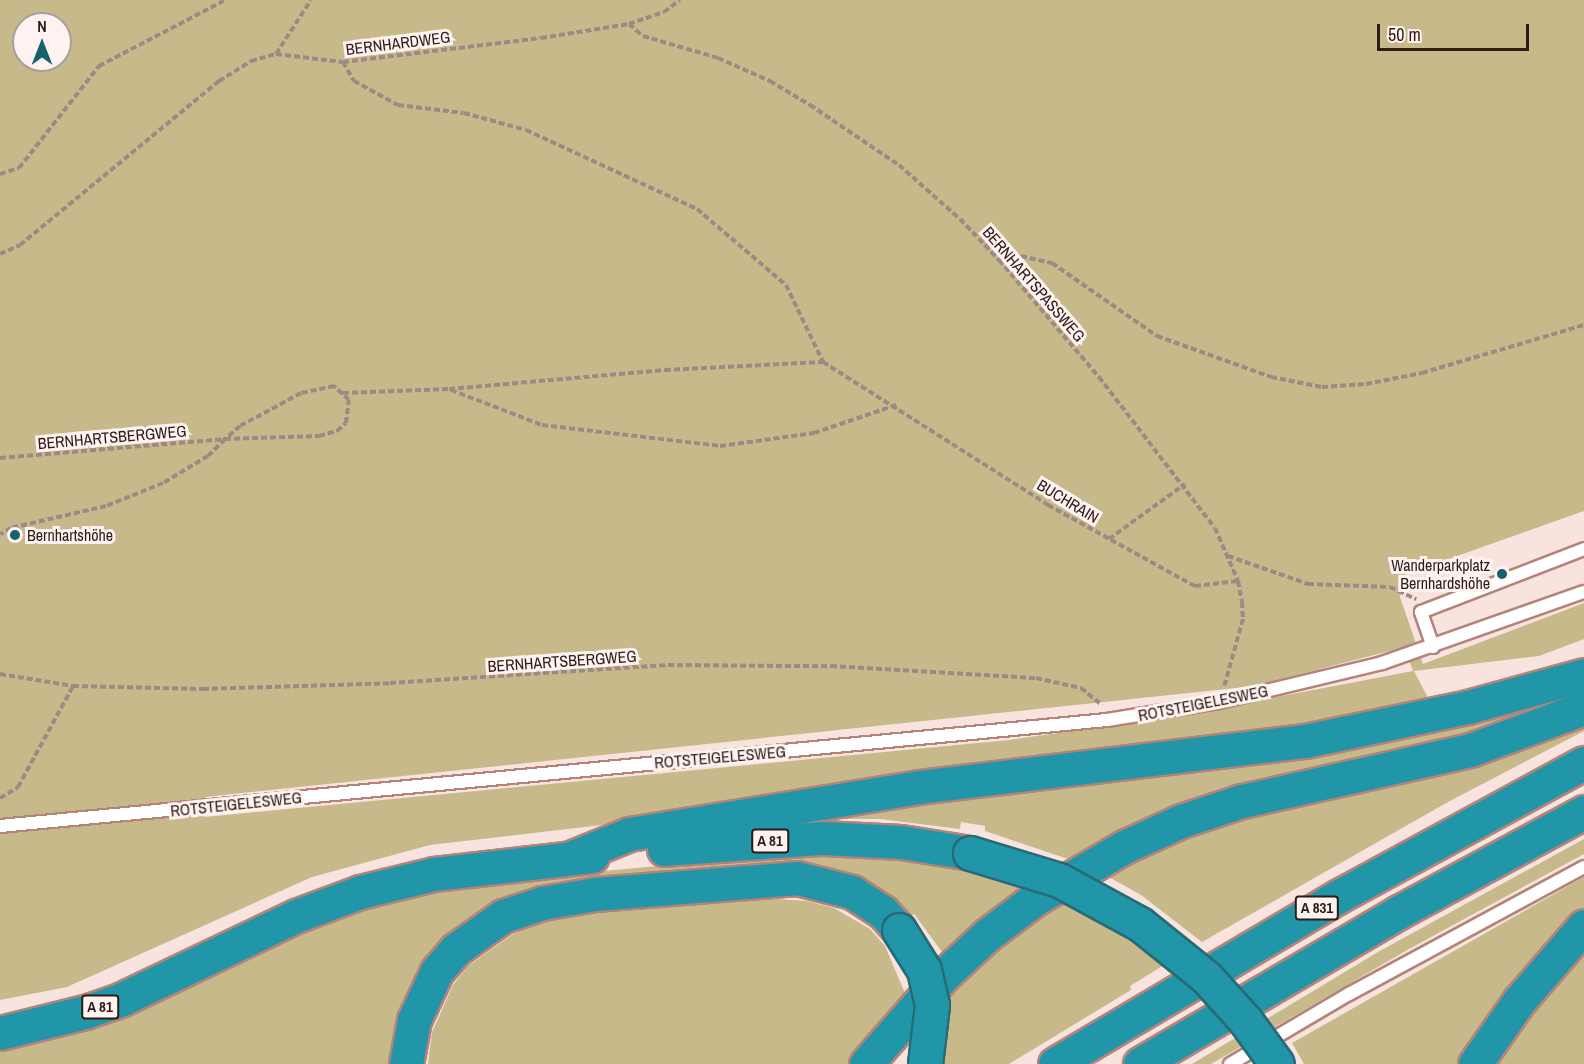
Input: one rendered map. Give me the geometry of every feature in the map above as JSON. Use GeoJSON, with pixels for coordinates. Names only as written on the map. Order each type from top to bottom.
{"type":"FeatureCollection","features":[{"type":"Feature","properties":{"kind":"highway"},"geometry":{"type":"LineString","coordinates":[[570,858],[629,834],[899,791],[1305,741],[1468,707],[1584,675]]}},
{"type":"Feature","properties":{"kind":"highway"},"geometry":{"type":"LineString","coordinates":[[866,1064],[943,976],[987,935],[1035,899],[1124,847],[1181,821],[1242,801],[1470,750],[1584,708]]}},
{"type":"Feature","properties":{"kind":"highway","name":"A 831"},"geometry":{"type":"LineString","coordinates":[[1055,1064],[1329,901],[1584,763]]}},
{"type":"Feature","properties":{"kind":"highway","name":"A 831"},"geometry":{"type":"LineString","coordinates":[[1140,1064],[1389,918],[1584,812]]}},
{"type":"Feature","properties":{"kind":"highway","name":"A 81"},"geometry":{"type":"LineString","coordinates":[[0,1033],[85,1012],[122,999],[296,916],[360,892],[434,874],[570,858],[823,838],[901,842],[970,853],[1059,880],[1140,924],[1206,977],[1245,1020],[1277,1064]]}},
{"type":"Feature","properties":{"kind":"highway"},"geometry":{"type":"LineString","coordinates":[[406,1064],[414,1020],[437,971],[455,950],[503,916],[542,903],[595,894],[796,878],[852,892],[883,912],[899,930],[924,970],[932,1005],[925,1064]]}},
{"type":"Feature","properties":{"kind":"highway"},"geometry":{"type":"LineString","coordinates":[[1475,1064],[1519,1001],[1584,926]]}},
{"type":"Feature","properties":{"kind":"lane"},"geometry":{"type":"LineString","coordinates":[[1433,647],[1421,612],[1584,549]]}},
{"type":"Feature","properties":{"kind":"lane","name":"ROTSTEIGELESWEG"},"geometry":{"type":"LineString","coordinates":[[0,826],[1107,720],[1220,702],[1382,663],[1433,647],[1584,592]]}},
{"type":"Feature","properties":{"kind":"lane"},"geometry":{"type":"LineString","coordinates":[[1230,1064],[1349,994],[1584,867]]}},
{"type":"Feature","properties":{"kind":"path"},"geometry":{"type":"LineString","coordinates":[[0,174],[19,168],[99,66],[225,0]]}},
{"type":"Feature","properties":{"kind":"path"},"geometry":{"type":"LineString","coordinates":[[276,54],[311,0]]}},
{"type":"Feature","properties":{"kind":"path","name":"BERNHARDWEG"},"geometry":{"type":"LineString","coordinates":[[0,254],[44,226],[219,81],[251,61],[276,54],[343,62],[629,24],[664,12],[680,0]]}},
{"type":"Feature","properties":{"kind":"path","name":"BERNHARTSPASSWEG"},"geometry":{"type":"LineString","coordinates":[[629,24],[643,36],[718,58],[770,81],[810,105],[899,165],[960,219],[999,260],[1185,484],[1215,528],[1238,581],[1243,619],[1220,702]]}},
{"type":"Feature","properties":{"kind":"path"},"geometry":{"type":"LineString","coordinates":[[1,534],[11,528],[106,506],[163,483],[208,456],[225,439],[266,410],[301,393],[334,386],[343,393],[449,390],[665,370],[823,362],[786,285],[697,209],[526,130],[464,113],[398,105],[354,81],[343,62]]}},
{"type":"Feature","properties":{"kind":"path"},"geometry":{"type":"LineString","coordinates":[[999,260],[1021,256],[1052,263],[1157,336],[1271,377],[1322,387],[1366,384],[1422,373],[1584,325]]}},
{"type":"Feature","properties":{"kind":"path","name":"BUCHRAIN"},"geometry":{"type":"LineString","coordinates":[[823,362],[896,405],[1048,505],[1195,586],[1238,581]]}},
{"type":"Feature","properties":{"kind":"path"},"geometry":{"type":"LineString","coordinates":[[449,390],[542,425],[720,446],[814,433],[896,405]]}},
{"type":"Feature","properties":{"kind":"path","name":"BERNHARTSBERGWEG"},"geometry":{"type":"LineString","coordinates":[[0,458],[225,439],[296,439],[337,431],[346,423],[350,411],[349,400],[343,393]]}},
{"type":"Feature","properties":{"kind":"path"},"geometry":{"type":"LineString","coordinates":[[1108,539],[1185,484]]}},
{"type":"Feature","properties":{"kind":"path"},"geometry":{"type":"LineString","coordinates":[[1228,556],[1308,584],[1397,588],[1414,596],[1421,612]]}},
{"type":"Feature","properties":{"kind":"path","name":"BERNHARTSBERGWEG"},"geometry":{"type":"LineString","coordinates":[[0,674],[73,686],[203,689],[402,682],[668,665],[831,666],[1063,682],[1098,698],[1107,720]]}},
{"type":"Feature","properties":{"kind":"path"},"geometry":{"type":"LineString","coordinates":[[0,798],[18,787],[73,686]]}},
{"type":"Feature","properties":{"kind":"shaded area"},"geometry":{"type":"Polygon","coordinates":[[[0,0],[1584,0],[1584,511],[1404,575],[1400,597],[1423,664],[1584,603],[1584,639],[1539,656],[1414,671],[1429,700],[1297,729],[653,819],[430,845],[312,877],[67,987],[0,1000],[0,0]],[[1405,647],[1255,686],[205,797],[205,817],[1009,740],[1188,714],[1413,671],[1405,647]]]}},
{"type":"Feature","properties":{"kind":"shaded area"},"geometry":{"type":"Polygon","coordinates":[[[1584,685],[1584,694],[1514,724],[1071,860],[985,831],[985,826],[961,822],[960,829],[880,819],[818,819],[1584,685]]]}},
{"type":"Feature","properties":{"kind":"shaded area"},"geometry":{"type":"Polygon","coordinates":[[[1584,721],[1584,731],[1448,802],[1202,942],[1141,895],[1098,871],[1162,840],[1584,721]]]}},
{"type":"Feature","properties":{"kind":"shaded area"},"geometry":{"type":"Polygon","coordinates":[[[1584,839],[1584,854],[1409,949],[1211,1064],[1192,1064],[1378,952],[1584,839]]]}},
{"type":"Feature","properties":{"kind":"shaded area"},"geometry":{"type":"Polygon","coordinates":[[[900,857],[953,867],[1027,888],[945,956],[914,914],[909,918],[848,874],[830,869],[765,863],[620,876],[523,895],[394,1047],[390,1064],[0,1064],[0,1049],[88,1026],[307,928],[381,902],[444,889],[571,874],[744,858],[900,857]]]}},
{"type":"Feature","properties":{"kind":"shaded area"},"geometry":{"type":"Polygon","coordinates":[[[1584,877],[1584,912],[1464,1064],[1304,1064],[1292,1043],[1584,877]]]}},
{"type":"Feature","properties":{"kind":"shaded area"},"geometry":{"type":"Polygon","coordinates":[[[762,898],[807,901],[834,908],[870,929],[885,946],[907,998],[857,1064],[428,1064],[432,1032],[453,985],[468,966],[513,934],[537,924],[580,914],[762,898]]]}},
{"type":"Feature","properties":{"kind":"shaded area"},"geometry":{"type":"Polygon","coordinates":[[[1060,900],[1119,931],[1164,965],[1130,986],[1131,990],[1009,1064],[941,1064],[950,1018],[947,990],[1003,939],[1060,900]]]}},
{"type":"Feature","properties":{"kind":"shaded area"},"geometry":{"type":"Polygon","coordinates":[[[1584,940],[1584,1064],[1486,1064],[1584,940]]]}},
{"type":"Feature","properties":{"kind":"place","name":"Bernhartshöhe"},"geometry":{"type":"Point","coordinates":[15,535]}},
{"type":"Feature","properties":{"kind":"place","name":"Wanderparkplatz Bernhardshöhe"},"geometry":{"type":"Point","coordinates":[1502,574]}}]}
